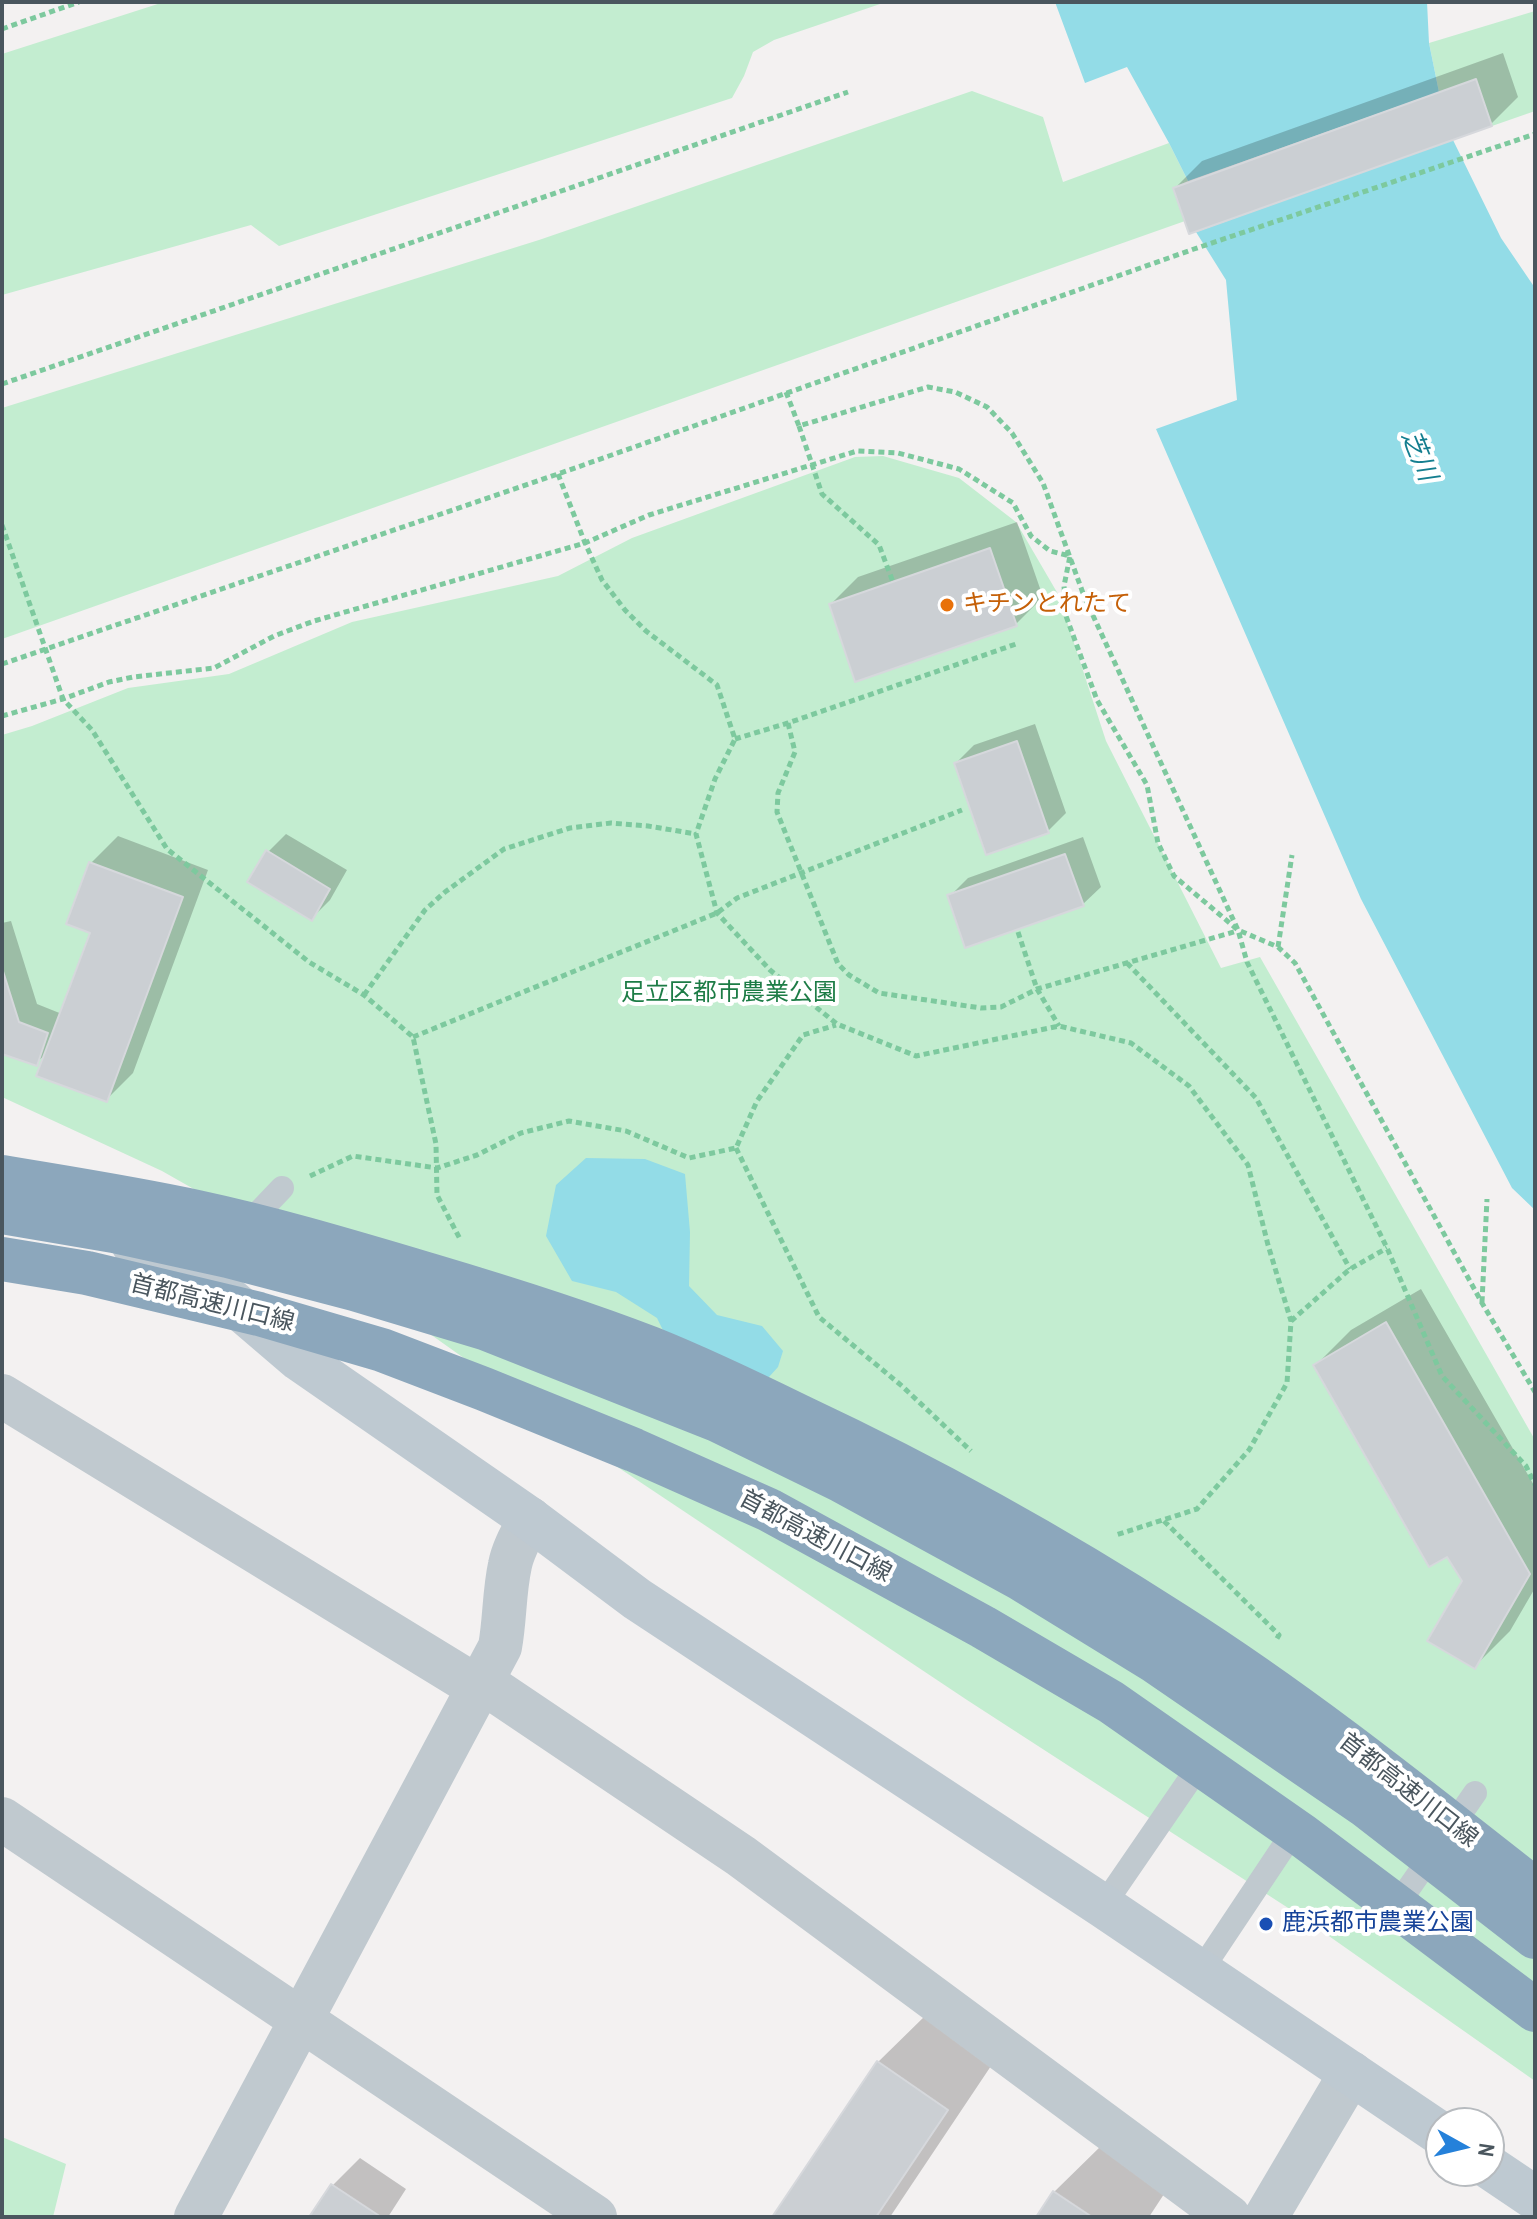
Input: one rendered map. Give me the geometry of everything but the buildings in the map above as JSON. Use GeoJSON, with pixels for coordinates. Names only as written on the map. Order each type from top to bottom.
{"type":"FeatureCollection","features":[{"type":"Feature","properties":{"kind":"highway","name":"首都高速川口線"},"geometry":{"type":"LineString","coordinates":[[2,1177],[197,1212],[327,1244],[516,1300],[651,1349],[764,1399],[951,1491],[1178,1625],[1344,1740],[1535,1890]]}},
{"type":"Feature","properties":{"kind":"highway"},"geometry":{"type":"LineString","coordinates":[[2,1212],[129,1234],[354,1289],[487,1329],[717,1420],[840,1480],[1007,1571],[1156,1662],[1366,1806],[1535,1937]]}},
{"type":"Feature","properties":{"kind":"highway","name":"首都高速川口線"},"geometry":{"type":"LineString","coordinates":[[2,1259],[87,1273],[259,1314],[382,1350],[634,1450],[769,1510],[983,1627],[1111,1702],[1303,1836],[1535,2010]]}},
{"type":"Feature","properties":{"kind":"street"},"geometry":{"type":"LineString","coordinates":[[2,1190],[46,1203],[202,1276],[299,1359],[530,1519],[637,1599],[1103,1906],[1425,2123]]}},
{"type":"Feature","properties":{"kind":"street"},"geometry":{"type":"LineString","coordinates":[[2,1274],[99,1288],[191,1312],[299,1359]]}},
{"type":"Feature","properties":{"kind":"street"},"geometry":{"type":"LineString","coordinates":[[2,1396],[461,1677],[481,1681],[741,1856],[1229,2217]]}},
{"type":"Feature","properties":{"kind":"street"},"geometry":{"type":"LineString","coordinates":[[196,2217],[500,1647],[510,1565],[530,1519]]}},
{"type":"Feature","properties":{"kind":"street"},"geometry":{"type":"LineString","coordinates":[[2,1819],[595,2217]]}},
{"type":"Feature","properties":{"kind":"street"},"geometry":{"type":"LineString","coordinates":[[1266,2217],[1351,2073]]}},
{"type":"Feature","properties":{"kind":"street"},"geometry":{"type":"LineString","coordinates":[[1505,2178],[1535,2198]]}},
{"type":"Feature","properties":{"kind":"lane"},"geometry":{"type":"LineString","coordinates":[[202,1276],[282,1188]]}},
{"type":"Feature","properties":{"kind":"lane"},"geometry":{"type":"LineString","coordinates":[[1103,1906],[1197,1769],[1382,1899],[1404,1895],[1475,1793]]}},
{"type":"Feature","properties":{"kind":"lane"},"geometry":{"type":"LineString","coordinates":[[1200,1972],[1292,1834]]}},
{"type":"Feature","properties":{"kind":"path"},"geometry":{"type":"LineString","coordinates":[[2,29],[79,2]]}},
{"type":"Feature","properties":{"kind":"path"},"geometry":{"type":"LineString","coordinates":[[2,384],[848,92]]}},
{"type":"Feature","properties":{"kind":"path"},"geometry":{"type":"LineString","coordinates":[[2,664],[558,474],[1194,249],[1535,134]]}},
{"type":"Feature","properties":{"kind":"path"},"geometry":{"type":"LineString","coordinates":[[799,426],[928,387],[955,392],[987,407],[1012,433],[1043,483],[1084,596],[1238,930],[1247,962],[1387,1248],[1442,1376],[1526,1466],[1535,1485]]}},
{"type":"Feature","properties":{"kind":"path"},"geometry":{"type":"LineString","coordinates":[[786,392],[822,494],[879,545],[893,582]]}},
{"type":"Feature","properties":{"kind":"path"},"geometry":{"type":"LineString","coordinates":[[2,716],[109,682],[214,668],[274,636],[314,621],[585,543],[649,515],[857,451],[898,453],[959,469],[1013,503],[1031,536],[1050,551],[1070,556]]}},
{"type":"Feature","properties":{"kind":"path"},"geometry":{"type":"LineString","coordinates":[[558,474],[602,580],[646,631],[717,685],[735,739],[715,779],[696,834],[717,913],[770,970],[837,1024],[916,1056],[1059,1026],[1131,1043],[1189,1086],[1248,1165],[1291,1321],[1287,1383],[1249,1450],[1197,1509],[1111,1536]]}},
{"type":"Feature","properties":{"kind":"path"},"geometry":{"type":"LineString","coordinates":[[2,525],[63,699],[92,730],[167,849],[309,962],[364,995],[413,1037],[436,1144],[437,1195],[463,1245]]}},
{"type":"Feature","properties":{"kind":"path"},"geometry":{"type":"LineString","coordinates":[[1070,556],[1064,586],[1066,616],[1097,700],[1147,785],[1158,843],[1174,876],[1238,930],[1278,947],[1295,963],[1482,1303],[1535,1392]]}},
{"type":"Feature","properties":{"kind":"path"},"geometry":{"type":"LineString","coordinates":[[735,739],[1019,643]]}},
{"type":"Feature","properties":{"kind":"path"},"geometry":{"type":"LineString","coordinates":[[788,723],[795,752],[778,793],[777,812],[838,964],[849,975],[879,993],[981,1008],[1001,1007],[1037,989],[1238,930]]}},
{"type":"Feature","properties":{"kind":"path"},"geometry":{"type":"LineString","coordinates":[[413,1037],[717,913],[737,898],[962,810]]}},
{"type":"Feature","properties":{"kind":"path"},"geometry":{"type":"LineString","coordinates":[[364,995],[425,910],[504,849],[570,828],[611,823],[696,834]]}},
{"type":"Feature","properties":{"kind":"path"},"geometry":{"type":"LineString","coordinates":[[1278,947],[1292,855]]}},
{"type":"Feature","properties":{"kind":"path"},"geometry":{"type":"LineString","coordinates":[[1018,932],[1037,989],[1059,1026]]}},
{"type":"Feature","properties":{"kind":"path"},"geometry":{"type":"LineString","coordinates":[[1127,963],[1256,1098],[1350,1269]]}},
{"type":"Feature","properties":{"kind":"path"},"geometry":{"type":"LineString","coordinates":[[736,1148],[757,1101],[803,1035],[837,1024]]}},
{"type":"Feature","properties":{"kind":"path"},"geometry":{"type":"LineString","coordinates":[[282,1188],[353,1156],[437,1168],[477,1155],[521,1133],[569,1121],[626,1131],[689,1158],[736,1148]]}},
{"type":"Feature","properties":{"kind":"path"},"geometry":{"type":"LineString","coordinates":[[736,1148],[819,1317],[902,1386],[982,1461]]}},
{"type":"Feature","properties":{"kind":"path"},"geometry":{"type":"LineString","coordinates":[[1482,1303],[1487,1199]]}},
{"type":"Feature","properties":{"kind":"path"},"geometry":{"type":"LineString","coordinates":[[1291,1321],[1350,1269],[1387,1248]]}},
{"type":"Feature","properties":{"kind":"green space"},"geometry":{"type":"Polygon","coordinates":[[[164,2],[886,2],[774,40],[753,52],[732,98],[279,246],[251,225],[2,295],[2,54],[164,2]]]}},
{"type":"Feature","properties":{"kind":"green space"},"geometry":{"type":"Polygon","coordinates":[[[1535,11],[1535,111],[1492,126],[1476,79],[1439,92],[1429,43],[1535,11]]]}},
{"type":"Feature","properties":{"kind":"green space"},"geometry":{"type":"Polygon","coordinates":[[[972,91],[1043,117],[1063,182],[1169,143],[1188,181],[1173,188],[1185,221],[2,639],[2,408],[539,240],[972,91]]]}},
{"type":"Feature","properties":{"kind":"green space","name":"足立区都市農業公園"},"geometry":{"type":"Polygon","coordinates":[[[883,456],[959,478],[1016,522],[1058,594],[1106,741],[1221,968],[1260,957],[1535,1440],[1535,2081],[1299,1915],[967,1700],[613,1464],[354,1280],[162,1171],[2,1097],[2,735],[128,688],[229,674],[352,622],[558,576],[632,538],[855,457],[883,456]]]}},
{"type":"Feature","properties":{"kind":"green space"},"geometry":{"type":"Polygon","coordinates":[[[2,2137],[66,2164],[53,2217],[2,2217],[2,2137]]]}},
{"type":"Feature","properties":{"kind":"water"},"geometry":{"type":"Polygon","coordinates":[[[1055,2],[1427,2],[1429,43],[1439,92],[1188,181],[1127,67],[1085,83],[1055,2]]]}},
{"type":"Feature","properties":{"kind":"water","name":"芝川"},"geometry":{"type":"Polygon","coordinates":[[[1453,140],[1501,238],[1535,288],[1535,1210],[1512,1188],[1361,899],[1156,429],[1237,400],[1226,280],[1196,232],[1453,140]]]}},
{"type":"Feature","properties":{"kind":"water"},"geometry":{"type":"Polygon","coordinates":[[[586,1158],[645,1159],[685,1174],[690,1232],[689,1286],[717,1315],[762,1326],[783,1351],[778,1367],[759,1388],[688,1381],[657,1318],[616,1292],[572,1281],[546,1236],[556,1185],[586,1158]]]}},
{"type":"Feature","properties":{"kind":"place","name":"キチンとれたて"},"geometry":{"type":"Point","coordinates":[947,605]}},
{"type":"Feature","properties":{"kind":"place","name":"鹿浜都市農業公園"},"geometry":{"type":"Point","coordinates":[1266,1924]}}]}
